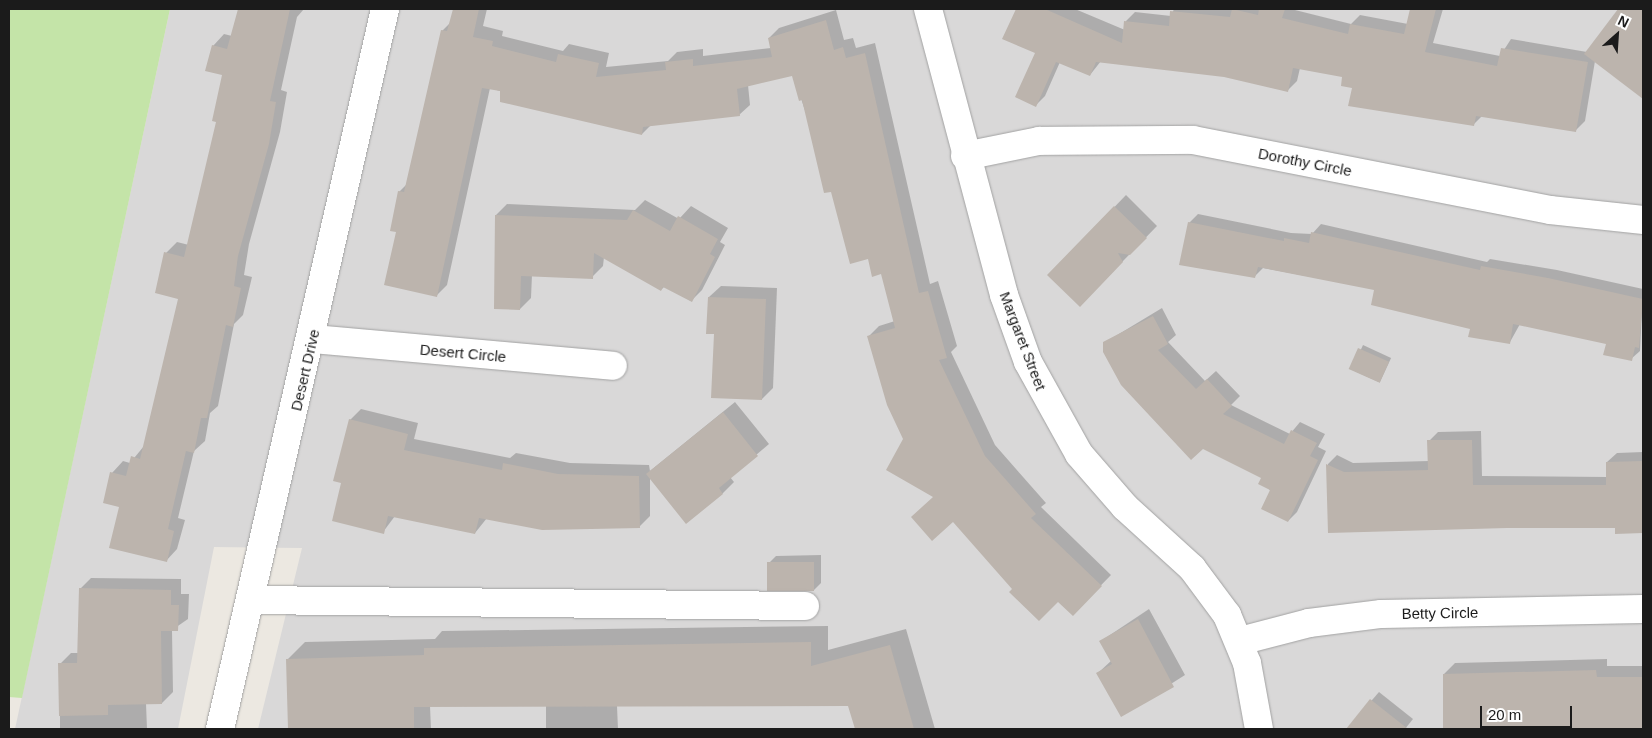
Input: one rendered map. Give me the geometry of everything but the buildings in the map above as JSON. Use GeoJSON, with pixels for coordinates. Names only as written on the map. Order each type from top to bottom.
{"type":"FeatureCollection","features":[{"type":"Feature","properties":{"kind":"street","name":"Desert Drive"},"geometry":{"type":"LineString","coordinates":[[220,729],[313,339],[385,9]]}},
{"type":"Feature","properties":{"kind":"street","name":"Margaret Street"},"geometry":{"type":"LineString","coordinates":[[928,9],[965,156],[1015,328],[1060,424],[1101,481],[1210,589],[1240,641],[1259,729]]}},
{"type":"Feature","properties":{"kind":"street","name":"Dorothy Circle"},"geometry":{"type":"LineString","coordinates":[[965,156],[1039,141],[1193,140],[1550,210],[1643,220]]}},
{"type":"Feature","properties":{"kind":"street","name":"Desert Circle"},"geometry":{"type":"LineString","coordinates":[[313,339],[613,366]]}},
{"type":"Feature","properties":{"kind":"street"},"geometry":{"type":"LineString","coordinates":[[250,600],[805,606]]}},
{"type":"Feature","properties":{"kind":"street","name":"Betty Circle"},"geometry":{"type":"LineString","coordinates":[[1240,641],[1309,622],[1381,614],[1643,609]]}},
{"type":"Feature","properties":{"kind":"shaded area"},"geometry":{"type":"Polygon","coordinates":[[[170,9],[1643,9],[1643,729],[258,729],[302,548],[214,547],[178,729],[15,729],[170,9]]]}},
{"type":"Feature","properties":{"kind":"green space"},"geometry":{"type":"Polygon","coordinates":[[[9,9],[170,9],[22,698],[9,697],[9,9]]]}}]}
